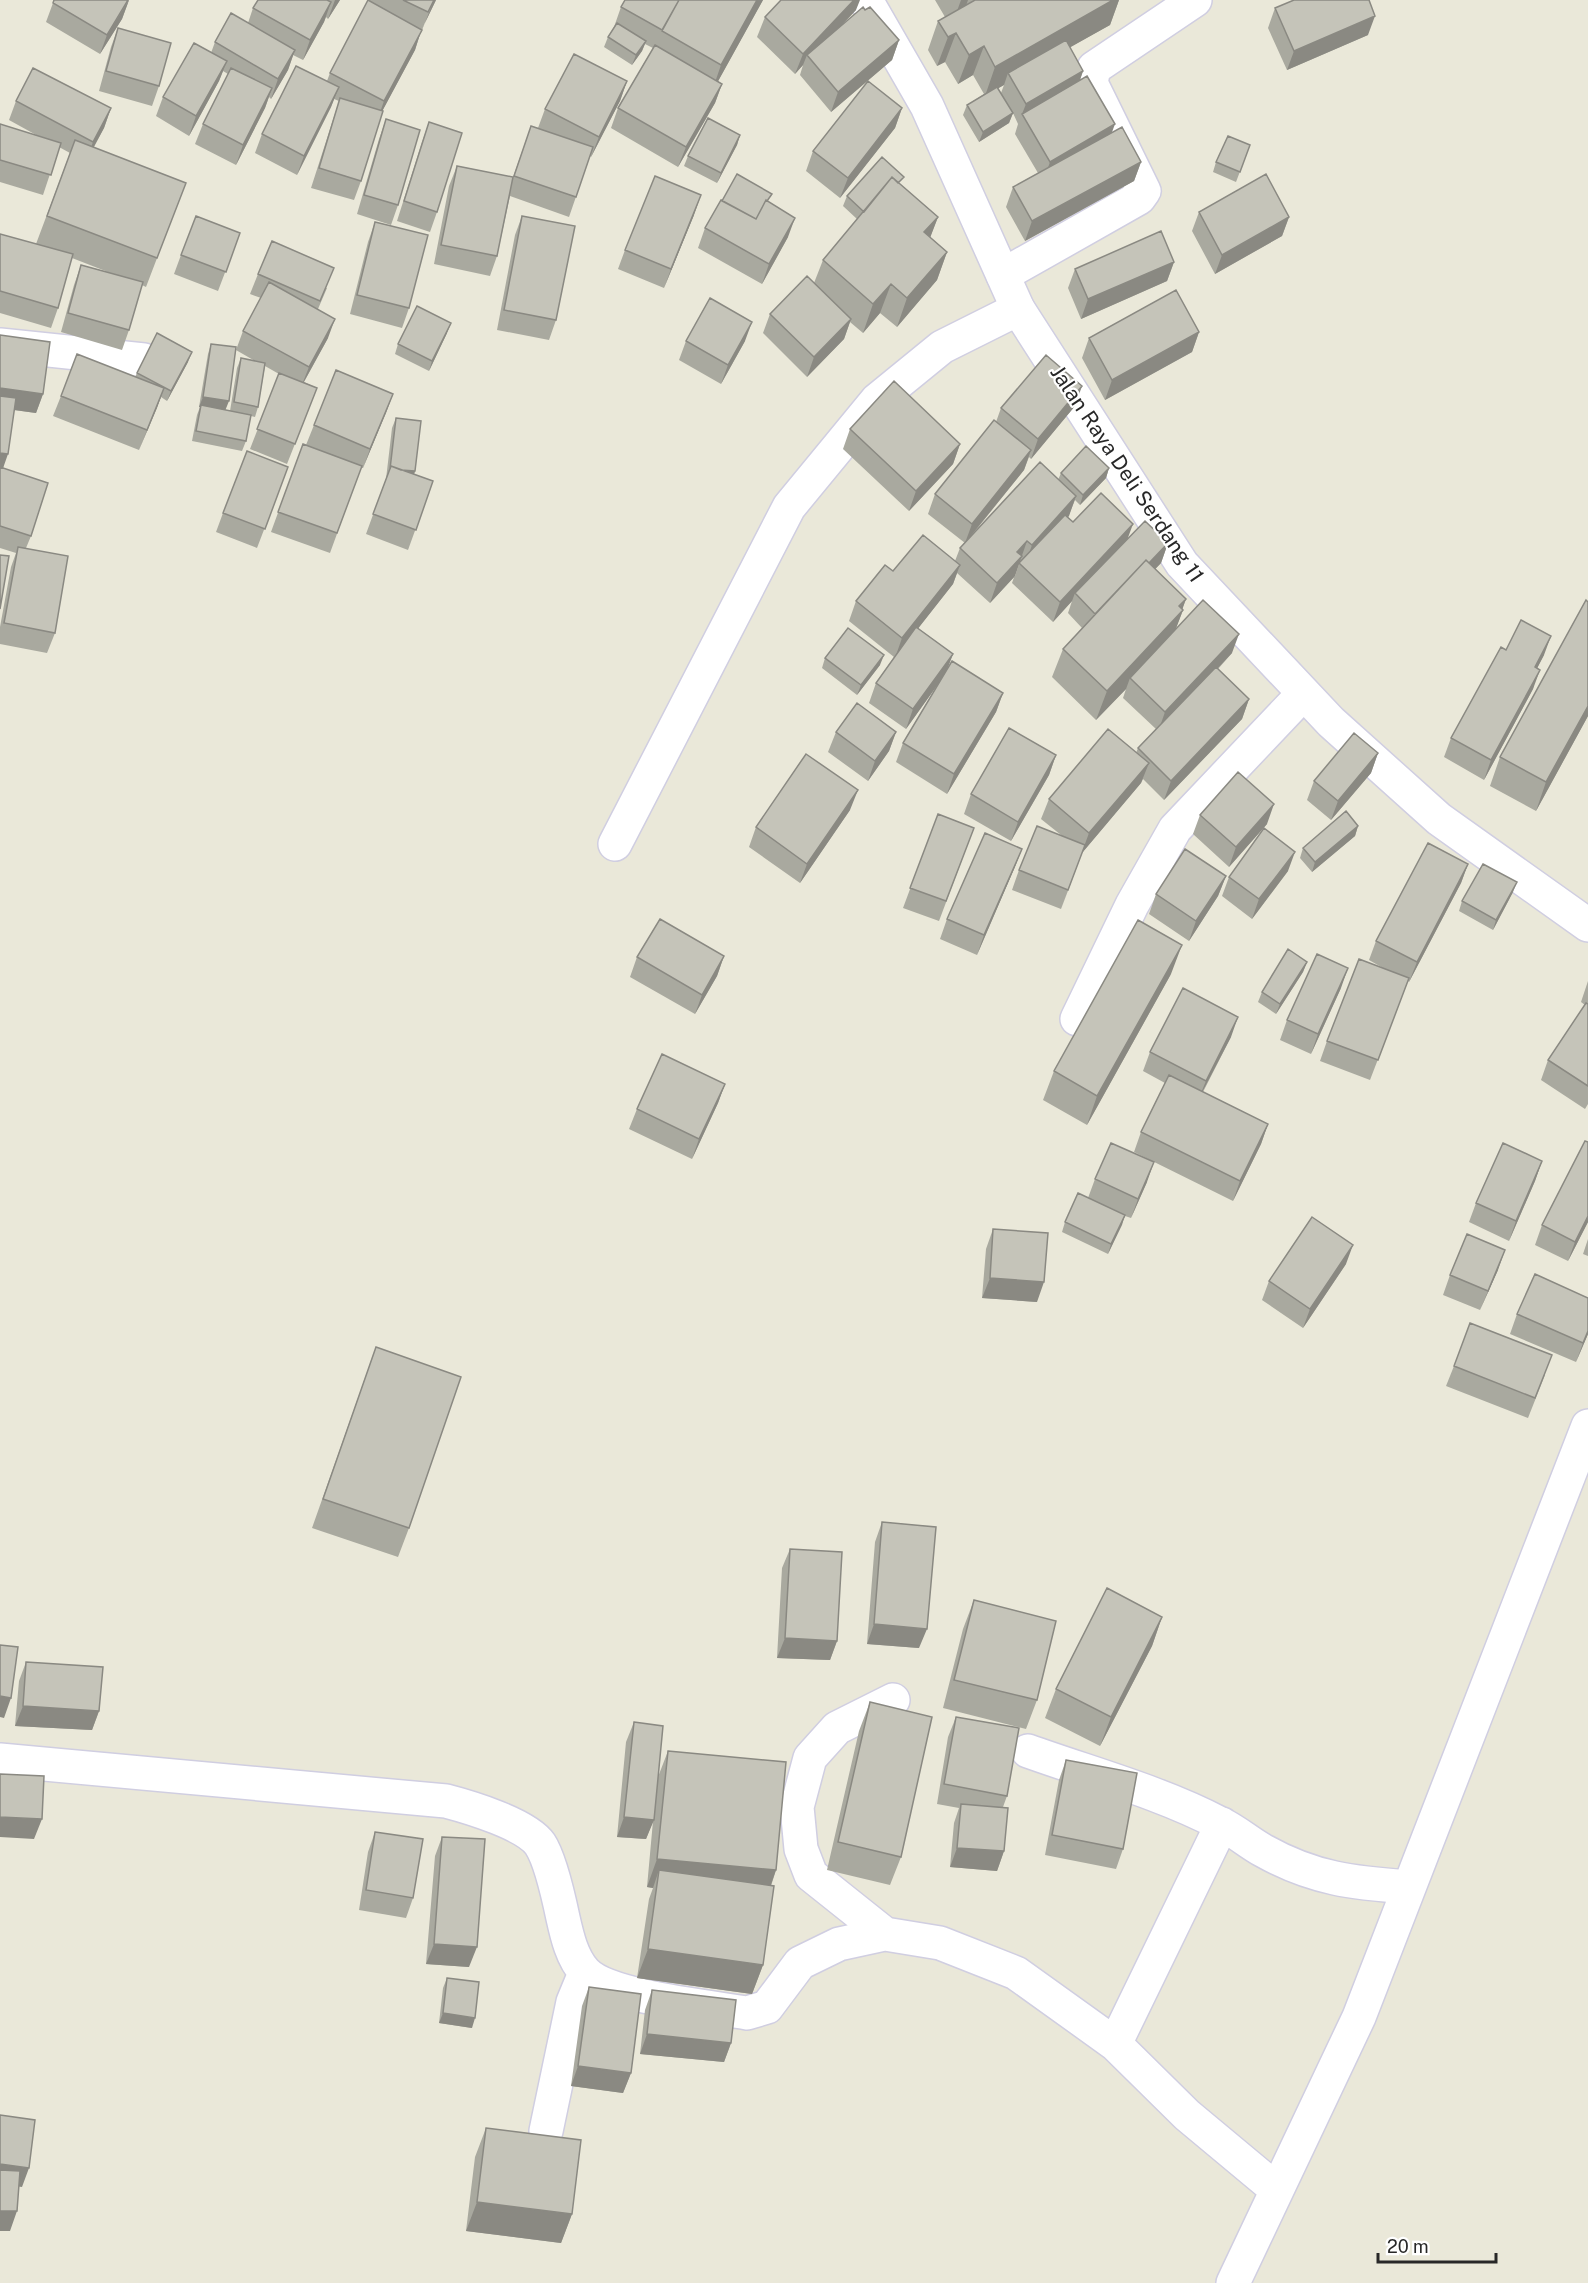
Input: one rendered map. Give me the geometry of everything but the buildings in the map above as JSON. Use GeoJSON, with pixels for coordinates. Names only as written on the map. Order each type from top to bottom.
{"type":"FeatureCollection","features":[{"type":"Feature","properties":{"kind":"street","name":"Jalan Raya Deli Serdang 11"},"geometry":{"type":"LineString","coordinates":[[866,0],[927,106],[1018,309],[1182,564],[1303,694],[1439,819],[1588,925]]}},
{"type":"Feature","properties":{"kind":"street"},"geometry":{"type":"LineString","coordinates":[[1003,275],[1139,198],[1144,191],[1091,83],[1094,68],[1195,0]]}},
{"type":"Feature","properties":{"kind":"street"},"geometry":{"type":"LineString","coordinates":[[615,844],[789,507],[877,400],[942,347],[1018,309]]}},
{"type":"Feature","properties":{"kind":"street"},"geometry":{"type":"LineString","coordinates":[[0,345],[144,360]]}},
{"type":"Feature","properties":{"kind":"street"},"geometry":{"type":"LineString","coordinates":[[1077,1019],[1132,905],[1175,829],[1303,694]]}},
{"type":"Feature","properties":{"kind":"street"},"geometry":{"type":"LineString","coordinates":[[1233,2283],[1359,2017],[1588,1426]]}},
{"type":"Feature","properties":{"kind":"street"},"geometry":{"type":"LineString","coordinates":[[885,1934],[811,1875],[801,1849],[797,1807],[810,1758],[837,1728],[893,1700]]}},
{"type":"Feature","properties":{"kind":"street"},"geometry":{"type":"LineString","coordinates":[[1028,1750],[1104,1775],[1222,1824],[1264,1851],[1300,1868],[1347,1882],[1409,1887]]}},
{"type":"Feature","properties":{"kind":"street"},"geometry":{"type":"LineString","coordinates":[[0,1760],[446,1801],[484,1811],[514,1826],[540,1843],[558,1894],[569,1944],[585,1972],[609,1988],[705,2007],[747,2013],[758,2012],[767,2007],[800,1963],[839,1944],[885,1934],[940,1943],[1016,1973],[1115,2044],[1187,2115],[1277,2190]]}},
{"type":"Feature","properties":{"kind":"street"},"geometry":{"type":"LineString","coordinates":[[1115,2044],[1222,1824]]}},
{"type":"Feature","properties":{"kind":"street"},"geometry":{"type":"LineString","coordinates":[[546,2131],[573,2002],[585,1972]]}}]}
